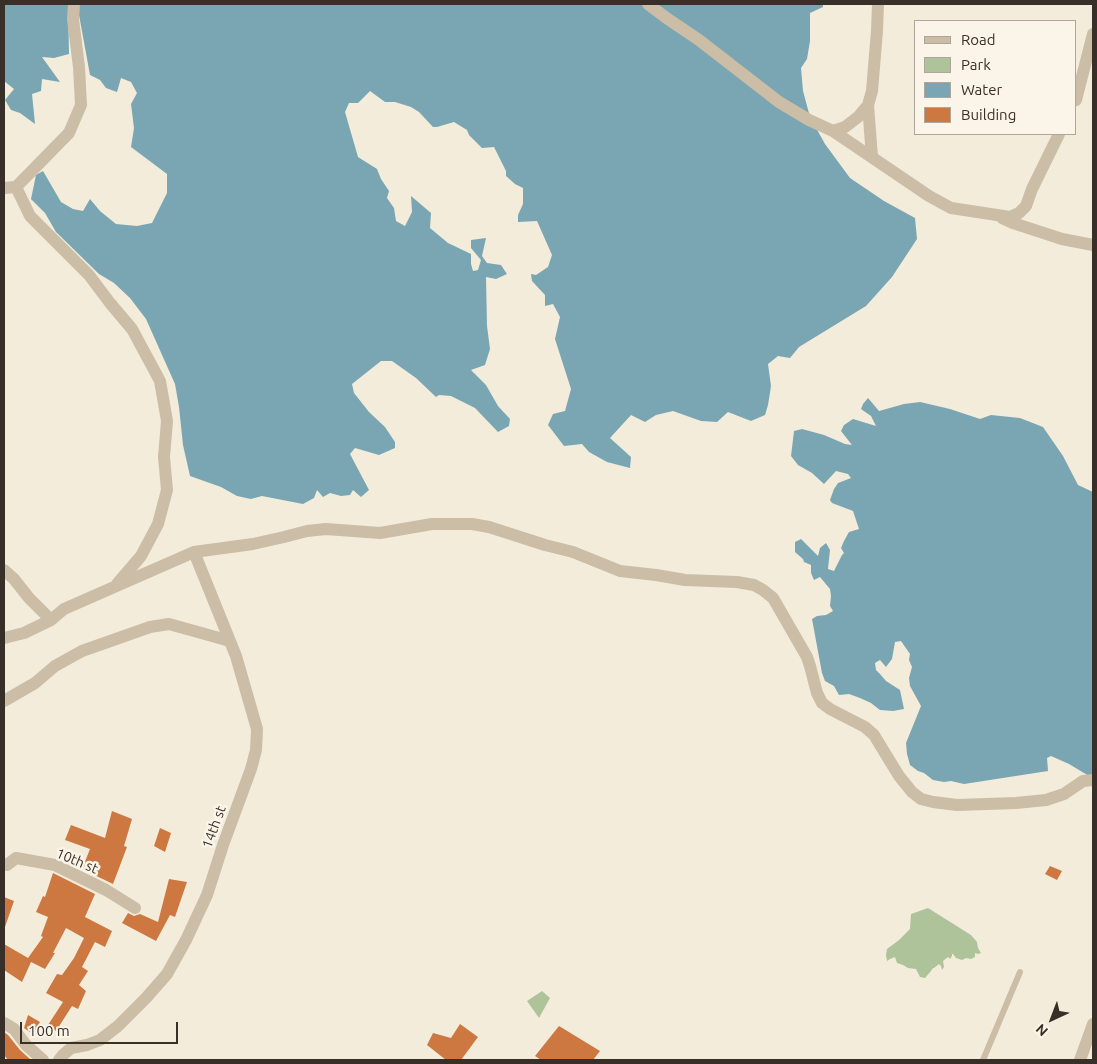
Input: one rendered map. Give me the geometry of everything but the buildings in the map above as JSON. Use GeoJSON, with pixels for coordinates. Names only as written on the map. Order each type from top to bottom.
{"type":"FeatureCollection","features":[{"type":"Feature","properties":{"kind":"street"},"geometry":{"type":"LineString","coordinates":[[74,4],[73,19],[79,67],[81,105],[69,133],[10,187],[30,216],[89,275],[132,329],[160,381],[166,420],[164,458],[168,490],[158,524],[141,556],[114,588]]}},
{"type":"Feature","properties":{"kind":"street"},"geometry":{"type":"LineString","coordinates":[[648,4],[699,40],[779,102],[809,120],[833,131],[929,196],[951,208],[1010,218],[1019,213],[1026,206],[1032,189],[1059,135]]}},
{"type":"Feature","properties":{"kind":"street"},"geometry":{"type":"LineString","coordinates":[[833,131],[845,127],[858,117],[868,104],[872,91],[878,4]]}},
{"type":"Feature","properties":{"kind":"street"},"geometry":{"type":"LineString","coordinates":[[1077,96],[1093,34]]}},
{"type":"Feature","properties":{"kind":"street"},"geometry":{"type":"LineString","coordinates":[[868,104],[872,157]]}},
{"type":"Feature","properties":{"kind":"street"},"geometry":{"type":"LineString","coordinates":[[998,216],[1062,240],[1093,245]]}},
{"type":"Feature","properties":{"kind":"street"},"geometry":{"type":"LineString","coordinates":[[4,638],[24,633],[51,620],[64,609],[194,552],[253,544],[307,531],[326,529],[380,533],[432,524],[472,524],[489,527],[573,552],[620,571],[656,574],[685,580],[737,582],[754,585],[763,590],[773,598],[803,650],[810,666],[816,693],[822,703],[865,727],[874,735],[899,776],[912,792],[921,799],[957,805],[1016,804],[1046,800],[1064,794],[1083,781],[1093,780]]}},
{"type":"Feature","properties":{"kind":"street","name":"14th st"},"geometry":{"type":"LineString","coordinates":[[59,1060],[71,1048],[100,1040],[118,1026],[167,974],[186,940],[207,895],[251,769],[256,750],[257,729],[236,656],[194,552]]}},
{"type":"Feature","properties":{"kind":"street"},"geometry":{"type":"LineString","coordinates":[[4,570],[51,620]]}},
{"type":"Feature","properties":{"kind":"street"},"geometry":{"type":"LineString","coordinates":[[4,702],[35,682],[55,666],[82,651],[150,627],[169,624],[230,641]]}},
{"type":"Feature","properties":{"kind":"street","name":"10th st"},"geometry":{"type":"LineString","coordinates":[[4,864],[7,865],[16,858],[54,865],[106,890],[135,908]]}},
{"type":"Feature","properties":{"kind":"street"},"geometry":{"type":"LineString","coordinates":[[4,1023],[14,1029],[26,1045],[43,1060]]}},
{"type":"Feature","properties":{"kind":"street"},"geometry":{"type":"LineString","coordinates":[[1080,1060],[1093,1024]]}},
{"type":"Feature","properties":{"kind":"lane"},"geometry":{"type":"LineString","coordinates":[[983,1060],[1020,972]]}},
{"type":"Feature","properties":{"kind":"green space"},"geometry":{"type":"Polygon","coordinates":[[[928,908],[971,935],[977,942],[981,953],[975,953],[975,957],[971,959],[966,958],[962,960],[952,954],[950,959],[948,957],[943,961],[944,967],[942,970],[939,964],[925,978],[920,977],[916,969],[897,963],[895,957],[887,961],[886,955],[887,949],[910,929],[911,914],[928,908]]]}},
{"type":"Feature","properties":{"kind":"green space"},"geometry":{"type":"Polygon","coordinates":[[[542,991],[550,998],[539,1018],[527,1001],[542,991]]]}},
{"type":"Feature","properties":{"kind":"water"},"geometry":{"type":"Polygon","coordinates":[[[4,4],[68,4],[69,54],[54,58],[42,57],[60,82],[42,79],[41,91],[32,94],[35,124],[20,113],[11,110],[5,100],[14,89],[4,81],[4,4]]]}},
{"type":"Feature","properties":{"kind":"water"},"geometry":{"type":"Polygon","coordinates":[[[77,4],[823,4],[823,7],[810,13],[810,41],[807,59],[801,68],[803,91],[810,117],[825,144],[850,178],[884,201],[915,218],[917,239],[892,277],[866,306],[799,347],[790,358],[778,356],[768,364],[771,386],[765,415],[751,421],[728,412],[717,422],[701,421],[673,411],[656,415],[645,422],[631,415],[610,438],[631,457],[630,468],[607,462],[589,452],[582,444],[564,446],[548,425],[553,414],[565,411],[571,389],[555,339],[560,317],[553,304],[545,306],[545,295],[532,281],[531,274],[536,275],[548,267],[552,255],[537,221],[518,222],[518,215],[523,204],[523,188],[506,176],[506,171],[494,147],[482,148],[469,135],[467,130],[454,122],[433,127],[419,112],[411,107],[395,102],[385,102],[370,91],[358,103],[349,103],[345,112],[358,157],[377,169],[389,191],[387,198],[394,208],[396,221],[405,226],[412,212],[411,196],[431,213],[430,228],[448,243],[471,254],[473,271],[478,270],[481,260],[471,248],[471,240],[486,238],[482,256],[487,263],[501,265],[507,274],[496,279],[486,277],[487,326],[490,349],[485,365],[471,370],[486,385],[498,406],[510,419],[509,426],[498,432],[475,408],[451,396],[439,395],[436,397],[416,378],[392,361],[381,361],[352,384],[354,393],[369,412],[385,427],[395,442],[395,448],[379,455],[355,448],[350,454],[369,490],[361,497],[353,490],[350,495],[341,496],[330,493],[323,497],[317,490],[314,498],[303,504],[262,496],[251,499],[237,496],[221,487],[190,476],[183,445],[175,384],[146,319],[130,298],[114,283],[99,274],[56,232],[45,213],[31,199],[36,175],[43,171],[61,202],[73,209],[83,211],[90,199],[100,211],[116,224],[137,226],[152,223],[167,193],[167,174],[131,147],[134,128],[131,104],[137,93],[131,82],[121,78],[117,92],[106,88],[100,80],[90,75],[77,4]]]}},
{"type":"Feature","properties":{"kind":"water"},"geometry":{"type":"Polygon","coordinates":[[[868,398],[879,411],[920,402],[980,419],[991,415],[1020,418],[1043,427],[1063,456],[1078,485],[1093,492],[1093,776],[1089,776],[1051,756],[1047,758],[1048,771],[964,784],[933,780],[918,771],[910,765],[906,743],[921,706],[910,686],[909,678],[912,667],[909,660],[910,654],[901,641],[895,642],[892,659],[886,667],[880,660],[875,663],[876,670],[886,681],[900,690],[904,709],[893,711],[880,710],[860,698],[849,694],[839,695],[834,686],[825,681],[812,619],[833,611],[830,606],[830,589],[820,577],[814,580],[811,573],[811,565],[804,562],[795,552],[795,542],[801,539],[818,556],[820,548],[826,543],[830,550],[828,569],[834,571],[844,553],[841,548],[849,532],[859,529],[853,511],[832,503],[830,500],[838,483],[851,478],[848,474],[836,471],[824,484],[812,473],[798,465],[791,456],[794,431],[802,429],[852,445],[841,431],[844,425],[853,419],[876,426],[871,416],[861,409],[868,398]]]}}]}
